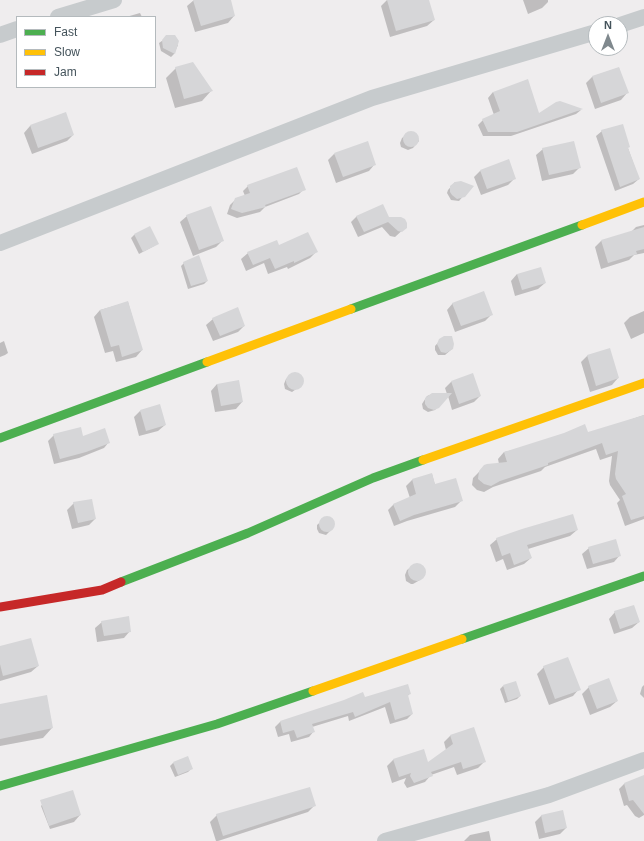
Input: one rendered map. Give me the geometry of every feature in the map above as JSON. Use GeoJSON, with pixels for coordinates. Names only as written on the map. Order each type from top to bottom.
{"type":"FeatureCollection","features":[{"type":"Feature","properties":{"kind":"street"},"geometry":{"type":"LineString","coordinates":[[61,16],[114,0]]}},
{"type":"Feature","properties":{"kind":"street"},"geometry":{"type":"LineString","coordinates":[[628,23],[644,18]]}},
{"type":"Feature","properties":{"kind":"street"},"geometry":{"type":"LineString","coordinates":[[0,35],[16,30]]}},
{"type":"Feature","properties":{"kind":"street"},"geometry":{"type":"LineString","coordinates":[[0,243],[372,98],[588,34]]}},
{"type":"Feature","properties":{"kind":"street"},"geometry":{"type":"LineString","coordinates":[[0,438],[644,202]]}},
{"type":"Feature","properties":{"kind":"street"},"geometry":{"type":"LineString","coordinates":[[0,607],[102,590],[248,533],[373,478],[644,383]]}},
{"type":"Feature","properties":{"kind":"street"},"geometry":{"type":"LineString","coordinates":[[0,786],[217,724],[644,576]]}},
{"type":"Feature","properties":{"kind":"street"},"geometry":{"type":"LineString","coordinates":[[385,841],[549,795],[644,760]]}},
{"type":"Feature","properties":{"kind":"building"},"geometry":{"type":"Polygon","coordinates":[[[193,0],[231,0],[235,16],[201,26],[193,0]]]}},
{"type":"Feature","properties":{"kind":"building"},"geometry":{"type":"Polygon","coordinates":[[[387,0],[429,0],[435,20],[396,31],[387,0]]]}},
{"type":"Feature","properties":{"kind":"building"},"geometry":{"type":"Polygon","coordinates":[[[166,35],[175,35],[179,41],[175,54],[163,48],[162,40],[166,35]]]}},
{"type":"Feature","properties":{"kind":"building"},"geometry":{"type":"Polygon","coordinates":[[[193,62],[213,91],[184,99],[175,67],[193,62]]]}},
{"type":"Feature","properties":{"kind":"building"},"geometry":{"type":"Polygon","coordinates":[[[619,67],[629,93],[601,103],[592,76],[619,67]]]}},
{"type":"Feature","properties":{"kind":"building"},"geometry":{"type":"Polygon","coordinates":[[[528,79],[539,113],[560,101],[583,109],[517,132],[488,132],[482,119],[500,111],[493,92],[528,79]]]}},
{"type":"Feature","properties":{"kind":"building"},"geometry":{"type":"Polygon","coordinates":[[[66,112],[74,135],[38,148],[30,125],[66,112]]]}},
{"type":"Feature","properties":{"kind":"building"},"geometry":{"type":"Polygon","coordinates":[[[623,124],[630,147],[628,148],[640,179],[620,187],[601,130],[623,124]]]}},
{"type":"Feature","properties":{"kind":"building"},"geometry":{"type":"Polygon","coordinates":[[[408,131],[414,131],[419,136],[417,145],[414,147],[408,147],[403,142],[403,136],[408,131]]]}},
{"type":"Feature","properties":{"kind":"building"},"geometry":{"type":"Polygon","coordinates":[[[368,141],[376,165],[343,177],[334,153],[368,141]]]}},
{"type":"Feature","properties":{"kind":"building"},"geometry":{"type":"Polygon","coordinates":[[[574,141],[581,168],[549,175],[542,148],[574,141]]]}},
{"type":"Feature","properties":{"kind":"building"},"geometry":{"type":"Polygon","coordinates":[[[509,159],[516,179],[487,189],[480,170],[509,159]]]}},
{"type":"Feature","properties":{"kind":"building"},"geometry":{"type":"Polygon","coordinates":[[[297,167],[306,190],[265,205],[266,207],[242,213],[231,209],[235,198],[250,193],[247,185],[297,167]]]}},
{"type":"Feature","properties":{"kind":"building"},"geometry":{"type":"Polygon","coordinates":[[[461,181],[474,186],[465,197],[457,199],[450,192],[450,186],[455,182],[461,181]]]}},
{"type":"Feature","properties":{"kind":"building"},"geometry":{"type":"Polygon","coordinates":[[[383,204],[389,217],[401,217],[405,219],[407,228],[402,232],[398,231],[388,222],[364,232],[356,216],[383,204]]]}},
{"type":"Feature","properties":{"kind":"building"},"geometry":{"type":"Polygon","coordinates":[[[211,206],[224,241],[199,250],[186,215],[211,206]]]}},
{"type":"Feature","properties":{"kind":"building"},"geometry":{"type":"Polygon","coordinates":[[[150,226],[159,244],[143,252],[134,234],[150,226]]]}},
{"type":"Feature","properties":{"kind":"building"},"geometry":{"type":"Polygon","coordinates":[[[644,227],[644,249],[636,251],[637,254],[608,263],[601,240],[644,227]]]}},
{"type":"Feature","properties":{"kind":"building"},"geometry":{"type":"Polygon","coordinates":[[[308,232],[318,252],[294,263],[294,261],[275,269],[270,258],[253,265],[247,252],[277,240],[279,245],[308,232]]]}},
{"type":"Feature","properties":{"kind":"building"},"geometry":{"type":"Polygon","coordinates":[[[199,255],[208,281],[191,286],[183,262],[199,255]]]}},
{"type":"Feature","properties":{"kind":"building"},"geometry":{"type":"Polygon","coordinates":[[[541,267],[546,283],[522,290],[517,274],[541,267]]]}},
{"type":"Feature","properties":{"kind":"building"},"geometry":{"type":"Polygon","coordinates":[[[484,291],[493,315],[461,326],[452,303],[484,291]]]}},
{"type":"Feature","properties":{"kind":"building"},"geometry":{"type":"Polygon","coordinates":[[[128,301],[143,350],[122,357],[119,345],[111,347],[100,310],[128,301]]]}},
{"type":"Feature","properties":{"kind":"building"},"geometry":{"type":"Polygon","coordinates":[[[238,307],[245,326],[220,336],[212,318],[238,307]]]}},
{"type":"Feature","properties":{"kind":"building"},"geometry":{"type":"Polygon","coordinates":[[[444,336],[452,336],[454,344],[453,349],[446,353],[441,352],[437,344],[439,339],[444,336]]]}},
{"type":"Feature","properties":{"kind":"building"},"geometry":{"type":"Polygon","coordinates":[[[610,348],[619,378],[596,386],[587,355],[610,348]]]}},
{"type":"Feature","properties":{"kind":"building"},"geometry":{"type":"Polygon","coordinates":[[[295,372],[301,375],[304,381],[301,387],[295,390],[289,387],[286,381],[289,375],[295,372]]]}},
{"type":"Feature","properties":{"kind":"building"},"geometry":{"type":"Polygon","coordinates":[[[473,373],[481,396],[459,404],[451,381],[473,373]]]}},
{"type":"Feature","properties":{"kind":"building"},"geometry":{"type":"Polygon","coordinates":[[[239,380],[243,402],[221,406],[217,384],[239,380]]]}},
{"type":"Feature","properties":{"kind":"building"},"geometry":{"type":"Polygon","coordinates":[[[432,393],[452,393],[439,408],[434,410],[428,408],[425,404],[425,398],[432,393]]]}},
{"type":"Feature","properties":{"kind":"building"},"geometry":{"type":"Polygon","coordinates":[[[160,404],[166,425],[146,431],[140,410],[160,404]]]}},
{"type":"Feature","properties":{"kind":"building"},"geometry":{"type":"Polygon","coordinates":[[[644,415],[644,516],[631,520],[622,496],[626,494],[616,479],[615,474],[618,451],[606,455],[602,443],[548,463],[548,465],[500,481],[491,486],[484,484],[478,479],[479,471],[484,465],[507,462],[504,452],[564,433],[585,424],[588,432],[644,415]]]}},
{"type":"Feature","properties":{"kind":"building"},"geometry":{"type":"Polygon","coordinates":[[[81,427],[83,436],[105,428],[110,443],[86,452],[60,459],[53,434],[81,427]]]}},
{"type":"Feature","properties":{"kind":"building"},"geometry":{"type":"Polygon","coordinates":[[[432,473],[435,484],[456,478],[463,501],[414,515],[400,521],[393,504],[416,494],[412,479],[432,473]]]}},
{"type":"Feature","properties":{"kind":"building"},"geometry":{"type":"Polygon","coordinates":[[[92,499],[96,519],[78,523],[73,502],[92,499]]]}},
{"type":"Feature","properties":{"kind":"building"},"geometry":{"type":"Polygon","coordinates":[[[573,514],[578,530],[527,545],[532,558],[514,565],[510,553],[502,556],[496,538],[573,514]]]}},
{"type":"Feature","properties":{"kind":"building"},"geometry":{"type":"Polygon","coordinates":[[[327,516],[333,518],[335,524],[333,530],[327,532],[321,530],[319,524],[321,518],[327,516]]]}},
{"type":"Feature","properties":{"kind":"building"},"geometry":{"type":"Polygon","coordinates":[[[616,539],[621,556],[593,564],[588,547],[616,539]]]}},
{"type":"Feature","properties":{"kind":"building"},"geometry":{"type":"Polygon","coordinates":[[[417,563],[421,564],[425,568],[425,576],[421,580],[417,581],[413,580],[409,576],[408,572],[409,568],[413,564],[417,563]]]}},
{"type":"Feature","properties":{"kind":"building"},"geometry":{"type":"Polygon","coordinates":[[[634,605],[640,622],[620,629],[614,611],[634,605]]]}},
{"type":"Feature","properties":{"kind":"building"},"geometry":{"type":"Polygon","coordinates":[[[129,616],[131,632],[104,636],[101,621],[129,616]]]}},
{"type":"Feature","properties":{"kind":"building"},"geometry":{"type":"Polygon","coordinates":[[[31,638],[39,666],[3,676],[0,664],[0,646],[31,638]]]}},
{"type":"Feature","properties":{"kind":"building"},"geometry":{"type":"Polygon","coordinates":[[[568,657],[581,690],[555,699],[543,666],[568,657]]]}},
{"type":"Feature","properties":{"kind":"building"},"geometry":{"type":"Polygon","coordinates":[[[609,678],[618,701],[597,709],[588,686],[609,678]]]}},
{"type":"Feature","properties":{"kind":"building"},"geometry":{"type":"Polygon","coordinates":[[[516,681],[521,696],[508,701],[503,685],[516,681]]]}},
{"type":"Feature","properties":{"kind":"building"},"geometry":{"type":"Polygon","coordinates":[[[408,684],[411,694],[408,695],[413,714],[395,720],[390,702],[355,717],[353,712],[312,724],[315,732],[297,738],[294,730],[283,733],[280,721],[344,700],[363,692],[365,697],[408,684]]]}},
{"type":"Feature","properties":{"kind":"building"},"geometry":{"type":"Polygon","coordinates":[[[47,695],[53,728],[0,739],[0,704],[47,695]]]}},
{"type":"Feature","properties":{"kind":"building"},"geometry":{"type":"Polygon","coordinates":[[[474,727],[486,762],[463,769],[461,762],[431,772],[433,776],[414,783],[410,776],[411,773],[399,777],[393,759],[424,749],[428,762],[453,744],[450,735],[474,727]]]}},
{"type":"Feature","properties":{"kind":"building"},"geometry":{"type":"Polygon","coordinates":[[[188,756],[193,769],[178,775],[173,762],[188,756]]]}},
{"type":"Feature","properties":{"kind":"building"},"geometry":{"type":"Polygon","coordinates":[[[644,775],[644,814],[633,800],[629,801],[624,783],[644,775]]]}},
{"type":"Feature","properties":{"kind":"building"},"geometry":{"type":"Polygon","coordinates":[[[310,787],[316,806],[223,836],[216,814],[310,787]]]}},
{"type":"Feature","properties":{"kind":"building"},"geometry":{"type":"Polygon","coordinates":[[[73,790],[81,815],[49,826],[40,800],[73,790]]]}},
{"type":"Feature","properties":{"kind":"building"},"geometry":{"type":"Polygon","coordinates":[[[563,810],[567,828],[545,833],[541,815],[563,810]]]}},
{"type":"Feature","properties":{"kind":"traffic: fast"},"geometry":{"type":"LineString","coordinates":[[351,309],[582,225]]}},
{"type":"Feature","properties":{"kind":"traffic: fast"},"geometry":{"type":"LineString","coordinates":[[0,438],[207,362]]}},
{"type":"Feature","properties":{"kind":"traffic: fast"},"geometry":{"type":"LineString","coordinates":[[121,582],[248,533],[373,478],[423,460]]}},
{"type":"Feature","properties":{"kind":"traffic: fast"},"geometry":{"type":"LineString","coordinates":[[462,639],[644,576]]}},
{"type":"Feature","properties":{"kind":"traffic: fast"},"geometry":{"type":"LineString","coordinates":[[0,786],[217,724],[313,691]]}},
{"type":"Feature","properties":{"kind":"traffic: slow"},"geometry":{"type":"LineString","coordinates":[[582,225],[644,202]]}},
{"type":"Feature","properties":{"kind":"traffic: slow"},"geometry":{"type":"LineString","coordinates":[[207,362],[351,309]]}},
{"type":"Feature","properties":{"kind":"traffic: slow"},"geometry":{"type":"LineString","coordinates":[[423,460],[644,383]]}},
{"type":"Feature","properties":{"kind":"traffic: slow"},"geometry":{"type":"LineString","coordinates":[[313,691],[462,639]]}},
{"type":"Feature","properties":{"kind":"traffic: jam"},"geometry":{"type":"LineString","coordinates":[[0,607],[102,590],[121,582]]}}]}
